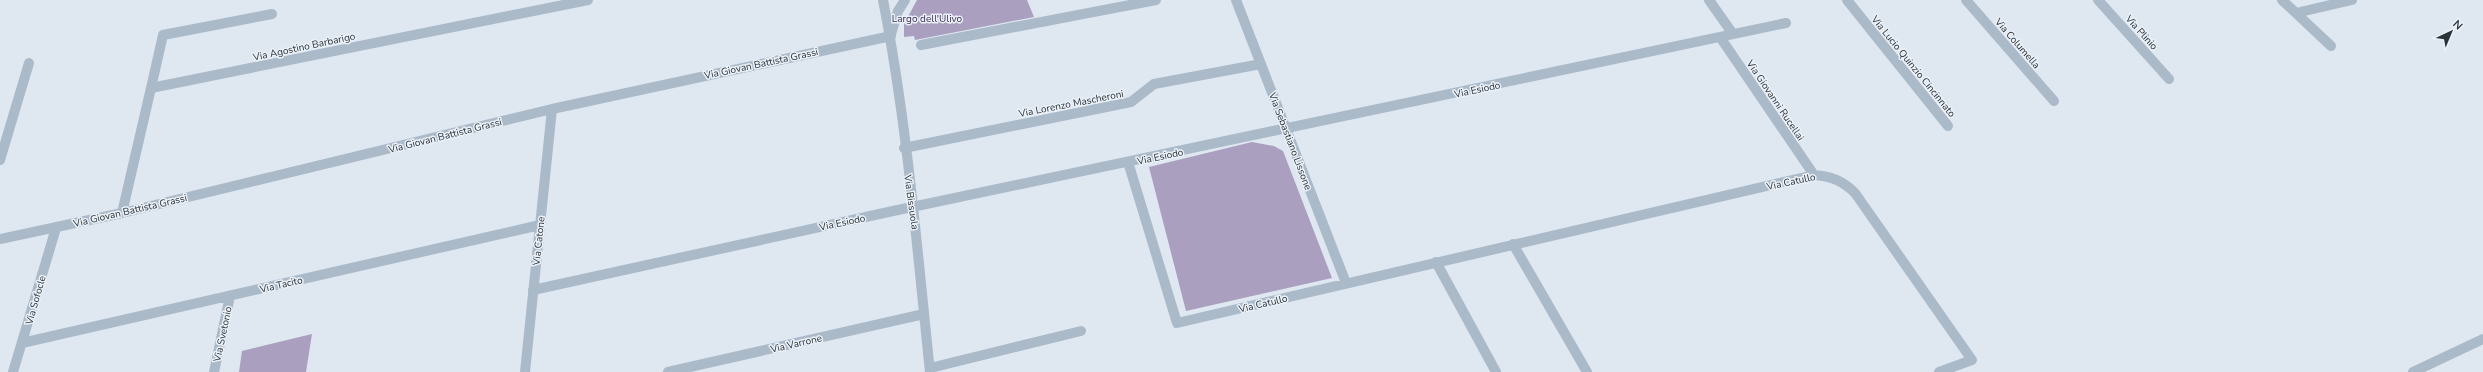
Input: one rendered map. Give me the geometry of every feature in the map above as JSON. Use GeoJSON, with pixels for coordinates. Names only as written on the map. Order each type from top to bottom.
{"type":"FeatureCollection","features":[{"type":"Feature","properties":{"kind":"street","name":"Via Agostino Barbarigo"},"geometry":{"type":"LineString","coordinates":[[150,88],[588,0]]}},
{"type":"Feature","properties":{"kind":"street","name":"Via Bissuola"},"geometry":{"type":"LineString","coordinates":[[883,0],[891,36],[930,370],[1081,331]]}},
{"type":"Feature","properties":{"kind":"street","name":"Via Bissuola"},"geometry":{"type":"LineString","coordinates":[[891,36],[898,11],[905,0]]}},
{"type":"Feature","properties":{"kind":"street"},"geometry":{"type":"LineString","coordinates":[[921,45],[1156,0]]}},
{"type":"Feature","properties":{"kind":"street","name":"Via Sebastiano Lissone"},"geometry":{"type":"LineString","coordinates":[[1236,0],[1346,283]]}},
{"type":"Feature","properties":{"kind":"street"},"geometry":{"type":"LineString","coordinates":[[1709,0],[1733,34]]}},
{"type":"Feature","properties":{"kind":"street","name":"Via Lucio Quinzio Cincinnato"},"geometry":{"type":"LineString","coordinates":[[1847,0],[1948,126]]}},
{"type":"Feature","properties":{"kind":"street","name":"Via Columella"},"geometry":{"type":"LineString","coordinates":[[1966,0],[2054,101]]}},
{"type":"Feature","properties":{"kind":"street","name":"Via Plinio"},"geometry":{"type":"LineString","coordinates":[[2098,0],[2169,79]]}},
{"type":"Feature","properties":{"kind":"street"},"geometry":{"type":"LineString","coordinates":[[2282,0],[2331,46]]}},
{"type":"Feature","properties":{"kind":"street"},"geometry":{"type":"LineString","coordinates":[[2296,13],[2352,0]]}},
{"type":"Feature","properties":{"kind":"street"},"geometry":{"type":"LineString","coordinates":[[122,213],[163,35],[272,14]]}},
{"type":"Feature","properties":{"kind":"street","name":"Via Esiodo"},"geometry":{"type":"LineString","coordinates":[[533,290],[912,207],[1786,23]]}},
{"type":"Feature","properties":{"kind":"street","name":"Via Giovan Battista Grassi"},"geometry":{"type":"LineString","coordinates":[[0,239],[122,213],[552,109],[891,36]]}},
{"type":"Feature","properties":{"kind":"street","name":"Via Giovanni Rucellai"},"geometry":{"type":"LineString","coordinates":[[1720,37],[1814,175]]}},
{"type":"Feature","properties":{"kind":"street"},"geometry":{"type":"LineString","coordinates":[[0,160],[29,63]]}},
{"type":"Feature","properties":{"kind":"street","name":"Via Lorenzo Mascheroni"},"geometry":{"type":"LineString","coordinates":[[904,148],[1131,102],[1154,84],[1261,64]]}},
{"type":"Feature","properties":{"kind":"street","name":"Via Catone"},"geometry":{"type":"LineString","coordinates":[[525,372],[552,109]]}},
{"type":"Feature","properties":{"kind":"street","name":"Via Catullo"},"geometry":{"type":"LineString","coordinates":[[1128,162],[1177,323],[1814,175],[1827,175],[1838,178],[1855,193],[1972,360],[1939,372]]}},
{"type":"Feature","properties":{"kind":"street","name":"Via Tacito"},"geometry":{"type":"LineString","coordinates":[[22,343],[540,225]]}},
{"type":"Feature","properties":{"kind":"street","name":"Via Sofocle"},"geometry":{"type":"LineString","coordinates":[[13,372],[56,228]]}},
{"type":"Feature","properties":{"kind":"street"},"geometry":{"type":"LineString","coordinates":[[1513,244],[1587,372]]}},
{"type":"Feature","properties":{"kind":"street"},"geometry":{"type":"LineString","coordinates":[[1436,262],[1496,372]]}},
{"type":"Feature","properties":{"kind":"street","name":"Via Svetonio"},"geometry":{"type":"LineString","coordinates":[[214,372],[230,296]]}},
{"type":"Feature","properties":{"kind":"street","name":"Via Varrone"},"geometry":{"type":"LineString","coordinates":[[668,372],[924,314]]}},
{"type":"Feature","properties":{"kind":"street"},"geometry":{"type":"LineString","coordinates":[[2412,372],[2483,339]]}},
{"type":"Feature","properties":{"kind":"green space","name":"Largo dell'Ulivo"},"geometry":{"type":"Polygon","coordinates":[[[917,0],[1027,0],[1034,17],[915,40],[914,36],[904,37],[904,24],[917,0]]]}},
{"type":"Feature","properties":{"kind":"green space"},"geometry":{"type":"Polygon","coordinates":[[[1252,142],[1274,146],[1283,151],[1332,278],[1186,311],[1149,167],[1252,142]]]}},
{"type":"Feature","properties":{"kind":"green space"},"geometry":{"type":"Polygon","coordinates":[[[312,334],[306,372],[239,372],[242,351],[312,334]]]}}]}
